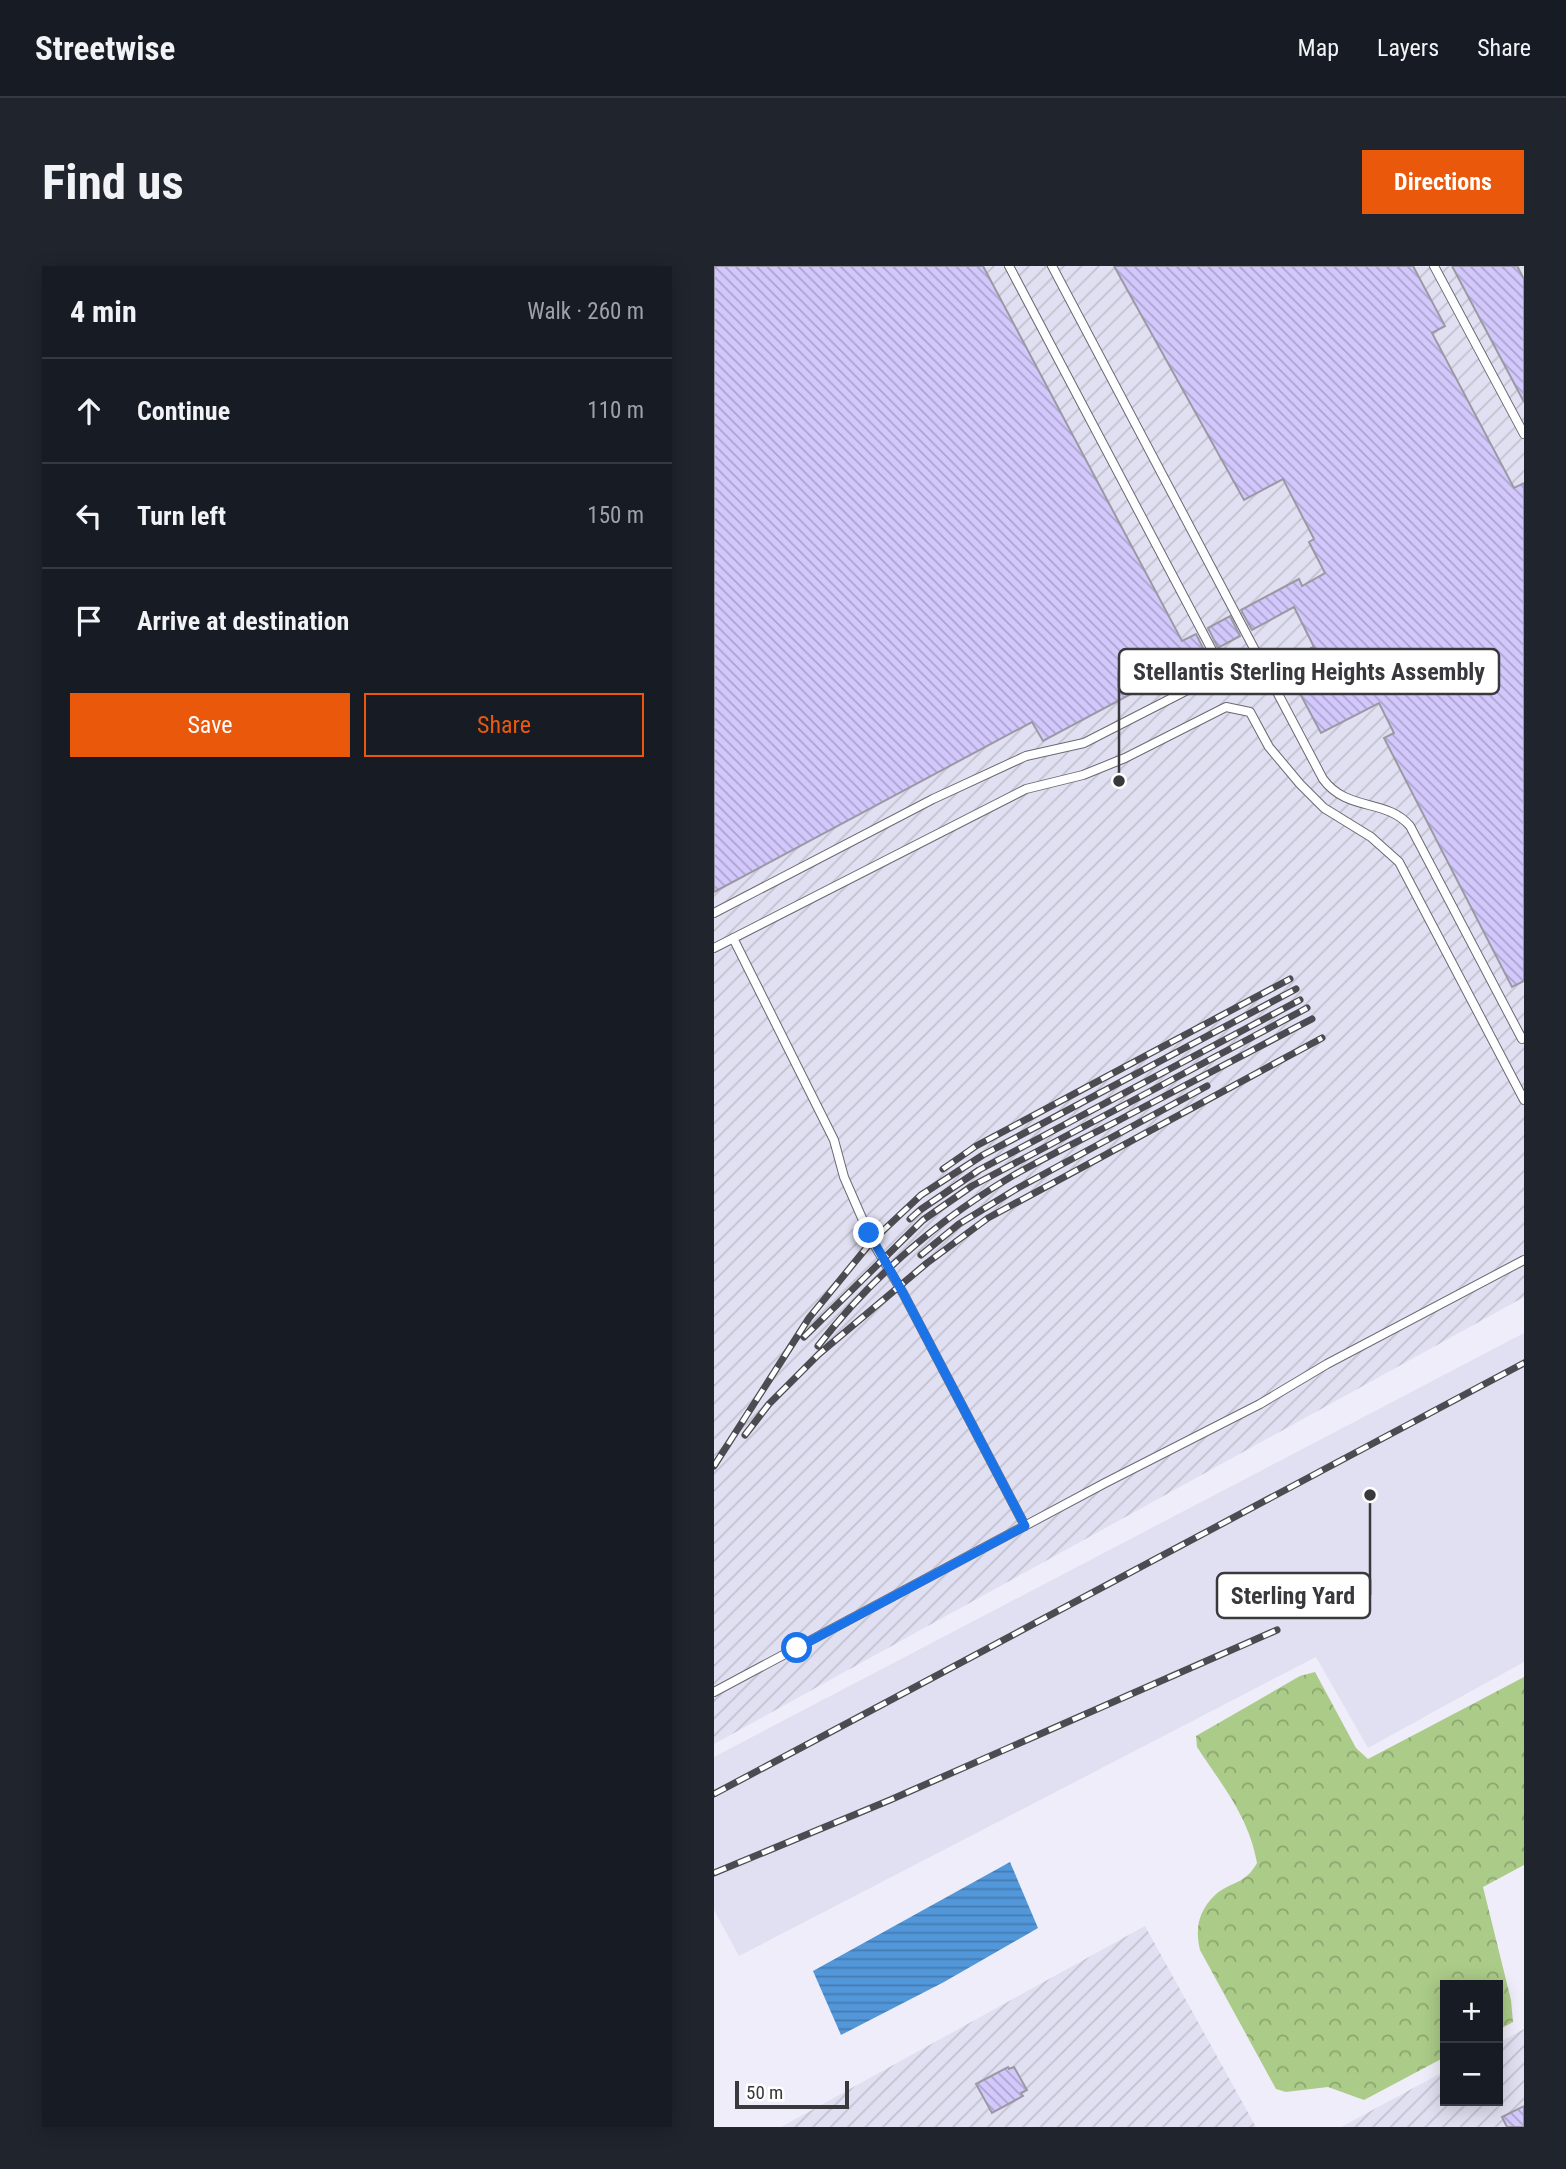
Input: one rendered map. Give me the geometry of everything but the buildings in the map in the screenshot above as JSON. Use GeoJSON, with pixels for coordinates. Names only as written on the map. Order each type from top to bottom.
{"type":"FeatureCollection","features":[{"type":"Feature","properties":{"kind":"lane"},"geometry":{"type":"LineString","coordinates":[[1009,266],[1223,671]]}},
{"type":"Feature","properties":{"kind":"lane"},"geometry":{"type":"LineString","coordinates":[[1052,266],[1323,779],[1330,789],[1349,800],[1397,814],[1410,826],[1522,1039],[1524,1038]]}},
{"type":"Feature","properties":{"kind":"lane"},"geometry":{"type":"LineString","coordinates":[[1434,266],[1524,435]]}},
{"type":"Feature","properties":{"kind":"lane"},"geometry":{"type":"LineString","coordinates":[[714,913],[933,799],[1026,756],[1084,743],[1258,654]]}},
{"type":"Feature","properties":{"kind":"lane"},"geometry":{"type":"LineString","coordinates":[[714,948],[1026,789],[1083,775],[1125,758],[1226,707],[1250,712],[1269,747],[1300,784],[1324,808],[1371,837],[1399,862],[1524,1100]]}},
{"type":"Feature","properties":{"kind":"lane"},"geometry":{"type":"LineString","coordinates":[[733,938],[834,1140],[844,1177],[873,1241],[1025,1526]]}},
{"type":"Feature","properties":{"kind":"lane"},"geometry":{"type":"LineString","coordinates":[[714,1692],[1260,1404],[1327,1364],[1524,1260]]}},
{"type":"Feature","properties":{"kind":"shaded area"},"geometry":{"type":"Polygon","coordinates":[[[714,266],[1524,266],[1524,1297],[714,1744],[714,266]]]}},
{"type":"Feature","properties":{"kind":"shaded area"},"geometry":{"type":"Polygon","coordinates":[[[1524,1333],[1524,1662],[1368,1748],[1316,1657],[739,1956],[714,1910],[714,1757],[1524,1333]]]}},
{"type":"Feature","properties":{"kind":"shaded area"},"geometry":{"type":"Polygon","coordinates":[[[1145,1926],[1256,2127],[781,2127],[1145,1926]]]}},
{"type":"Feature","properties":{"kind":"shaded area"},"geometry":{"type":"Polygon","coordinates":[[[1524,2029],[1524,2127],[1341,2127],[1440,2074],[1440,2106],[1503,2106],[1503,2040],[1524,2029]]]}},
{"type":"Feature","properties":{"kind":"green space"},"geometry":{"type":"Polygon","coordinates":[[[1315,1672],[1356,1748],[1368,1759],[1524,1677],[1524,1865],[1483,1887],[1511,2000],[1513,2022],[1503,2027],[1503,1980],[1440,1980],[1440,2060],[1364,2100],[1328,2087],[1286,2092],[1276,2089],[1200,1950],[1199,1921],[1209,1901],[1243,1879],[1257,1863],[1241,1816],[1197,1747],[1196,1736],[1300,1676],[1315,1672]]]}},
{"type":"Feature","properties":{"kind":"water"},"geometry":{"type":"Polygon","coordinates":[[[1010,1862],[1038,1928],[944,1982],[841,2035],[813,1971],[1010,1862]]]}},
{"type":"Feature","properties":{"kind":"railway"},"geometry":{"type":"LineString","coordinates":[[943,1169],[976,1146],[1290,979]]}},
{"type":"Feature","properties":{"kind":"railway"},"geometry":{"type":"LineString","coordinates":[[714,1466],[809,1318],[872,1241],[921,1195],[983,1155],[1296,989]]}},
{"type":"Feature","properties":{"kind":"railway"},"geometry":{"type":"LineString","coordinates":[[910,1219],[979,1170],[1300,1000]]}},
{"type":"Feature","properties":{"kind":"railway"},"geometry":{"type":"LineString","coordinates":[[804,1337],[923,1220],[972,1186],[1307,1008]]}},
{"type":"Feature","properties":{"kind":"railway"},"geometry":{"type":"LineString","coordinates":[[818,1346],[884,1273],[933,1230],[986,1192],[1041,1160],[1312,1019]]}},
{"type":"Feature","properties":{"kind":"railway"},"geometry":{"type":"LineString","coordinates":[[745,1435],[769,1404],[819,1354],[927,1263],[988,1218],[1322,1038]]}},
{"type":"Feature","properties":{"kind":"railway"},"geometry":{"type":"LineString","coordinates":[[921,1255],[959,1224],[1018,1188],[1207,1086]]}},
{"type":"Feature","properties":{"kind":"railway"},"geometry":{"type":"LineString","coordinates":[[714,1794],[1524,1363]]}},
{"type":"Feature","properties":{"kind":"railway"},"geometry":{"type":"LineString","coordinates":[[714,1873],[890,1800],[1277,1630]]}},
{"type":"Feature","properties":{"kind":"place","name":"Stellantis Sterling Heights Assembly"},"geometry":{"type":"Point","coordinates":[1119,781]}},
{"type":"Feature","properties":{"kind":"place","name":"Sterling Yard"},"geometry":{"type":"Point","coordinates":[1370,1495]}},
{"type":"Feature","properties":{"kind":"route"},"geometry":{"type":"LineString","coordinates":[[797,1648],[1025,1526],[869,1233]]}}]}
